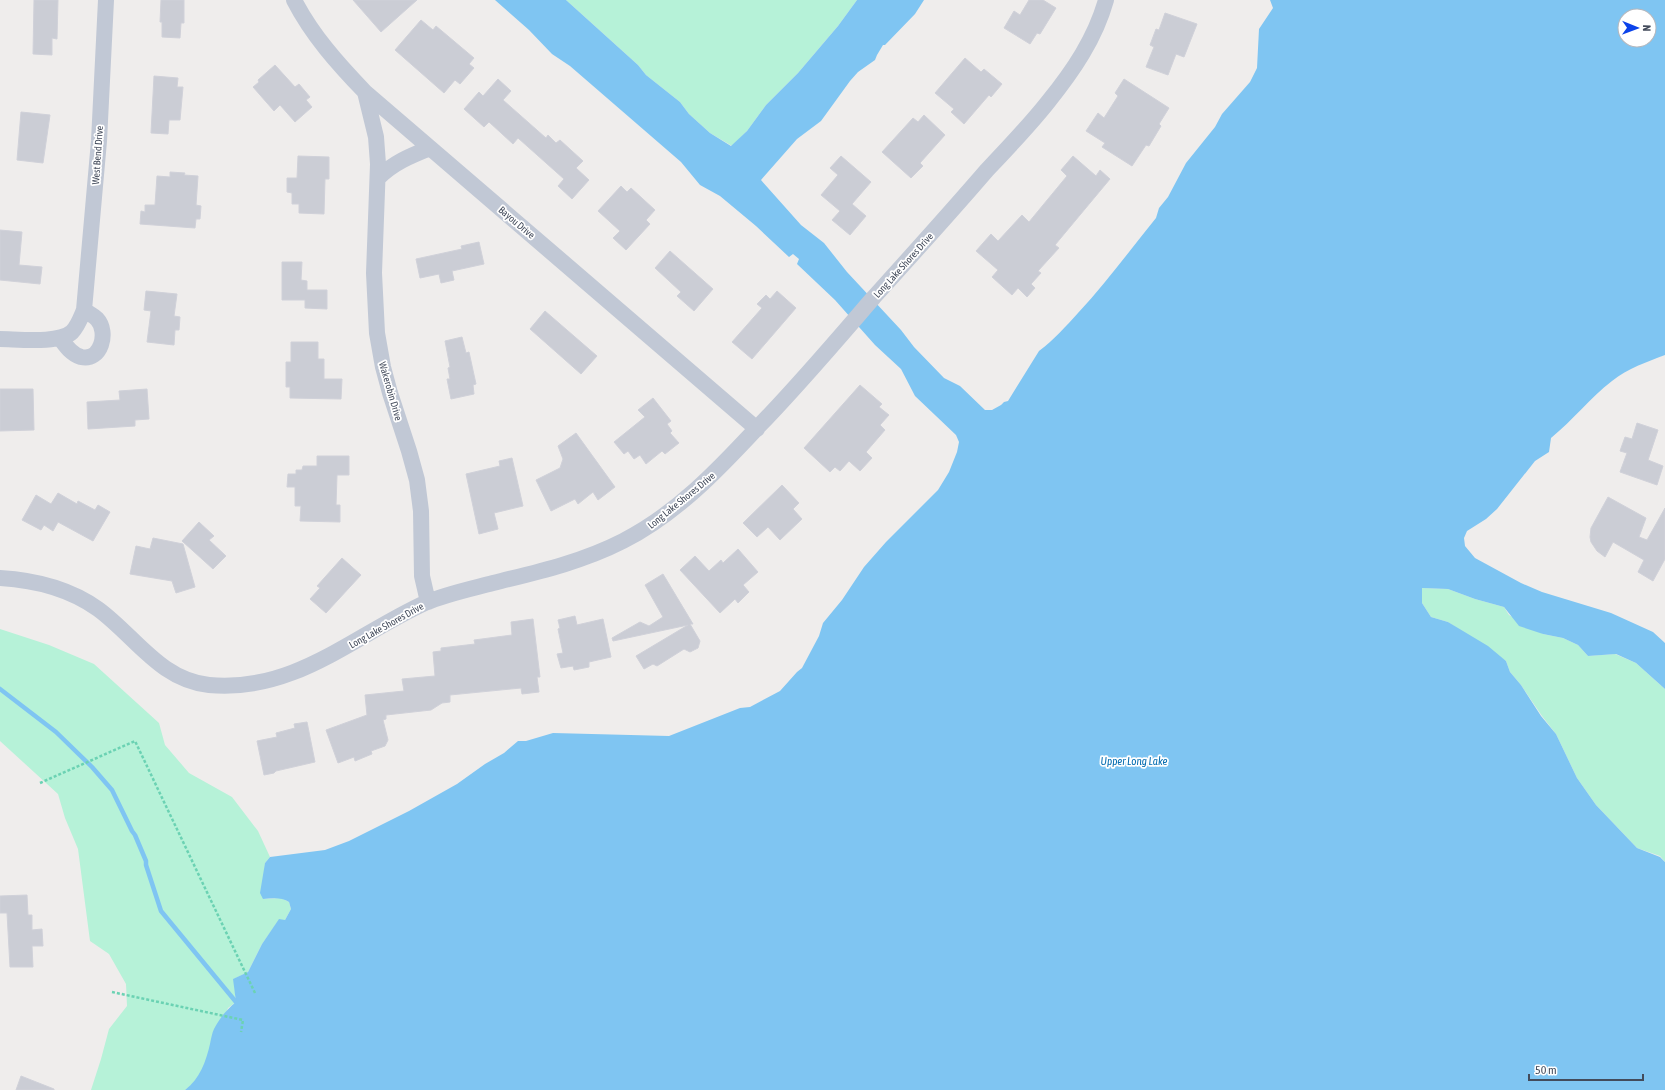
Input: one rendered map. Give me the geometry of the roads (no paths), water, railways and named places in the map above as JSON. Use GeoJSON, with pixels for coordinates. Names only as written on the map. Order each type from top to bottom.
{"type":"FeatureCollection","features":[{"type":"Feature","properties":{"kind":"street","name":"West Bend Drive"},"geometry":{"type":"LineString","coordinates":[[60,338],[71,333],[78,324],[84,310],[99,141],[106,0]]}},
{"type":"Feature","properties":{"kind":"street","name":"Bayou Drive"},"geometry":{"type":"LineString","coordinates":[[294,0],[314,34],[332,57],[365,92],[757,429]]}},
{"type":"Feature","properties":{"kind":"street","name":"Long Lake Shores Drive"},"geometry":{"type":"LineString","coordinates":[[0,578],[20,579],[44,584],[65,591],[89,603],[113,621],[157,663],[170,672],[185,680],[205,685],[227,686],[253,683],[295,672],[322,660],[405,613],[428,602],[449,594],[572,563],[596,554],[623,541],[665,515],[692,494],[721,467],[757,429],[1035,118],[1062,84],[1090,41],[1098,24],[1106,0]]}},
{"type":"Feature","properties":{"kind":"street","name":"Wakerobin Drive"},"geometry":{"type":"LineString","coordinates":[[365,92],[376,137],[378,178],[374,272],[377,333],[383,367],[390,393],[417,480],[421,511],[422,576],[428,602]]}},
{"type":"Feature","properties":{"kind":"street"},"geometry":{"type":"LineString","coordinates":[[378,178],[395,164],[413,154],[430,148]]}},
{"type":"Feature","properties":{"kind":"street"},"geometry":{"type":"LineString","coordinates":[[0,339],[60,338],[68,349],[81,357],[87,357],[94,354],[103,343],[103,332],[97,319],[84,310]]}},
{"type":"Feature","properties":{"kind":"water","name":"Upper Long Lake"},"geometry":{"type":"Polygon","coordinates":[[[495,0],[566,0],[638,65],[646,75],[680,102],[689,114],[710,133],[731,146],[747,131],[766,105],[798,73],[838,26],[857,0],[924,0],[915,14],[885,45],[883,45],[875,60],[858,72],[850,81],[821,121],[797,139],[761,180],[801,225],[824,243],[847,272],[901,330],[914,347],[944,378],[960,386],[985,410],[992,410],[1008,401],[1039,351],[1060,333],[1088,302],[1156,218],[1159,208],[1168,197],[1186,163],[1215,127],[1222,114],[1250,82],[1257,68],[1259,29],[1273,8],[1270,0],[1665,0],[1665,355],[1624,372],[1596,395],[1551,438],[1549,452],[1535,461],[1497,509],[1486,519],[1467,531],[1464,538],[1465,546],[1475,558],[1521,583],[1542,592],[1611,613],[1653,632],[1665,643],[1665,689],[1636,663],[1616,654],[1588,656],[1578,645],[1563,638],[1543,634],[1519,626],[1504,607],[1475,599],[1448,589],[1422,588],[1422,603],[1431,617],[1448,622],[1488,646],[1506,661],[1510,672],[1521,685],[1541,716],[1556,734],[1577,778],[1596,805],[1637,848],[1660,857],[1665,862],[1665,1090],[185,1090],[195,1081],[202,1069],[216,1025],[226,1011],[236,1002],[233,979],[248,972],[262,944],[279,919],[285,920],[291,909],[289,902],[286,900],[277,898],[263,899],[260,893],[265,863],[270,857],[325,850],[349,841],[409,811],[457,784],[485,764],[504,753],[518,741],[526,741],[553,733],[669,736],[740,708],[750,707],[780,691],[802,668],[819,636],[823,623],[842,600],[864,567],[886,542],[938,490],[949,472],[957,452],[959,442],[956,435],[915,396],[901,369],[875,345],[835,300],[797,264],[799,259],[793,254],[789,257],[756,226],[720,196],[700,185],[681,162],[570,66],[552,54],[529,30],[495,0]]]}},
{"type":"Feature","properties":{"kind":"waterway"},"geometry":{"type":"LineString","coordinates":[[0,689],[56,732],[92,767],[112,790],[135,835],[146,861],[161,911],[236,1002]]}}]}
